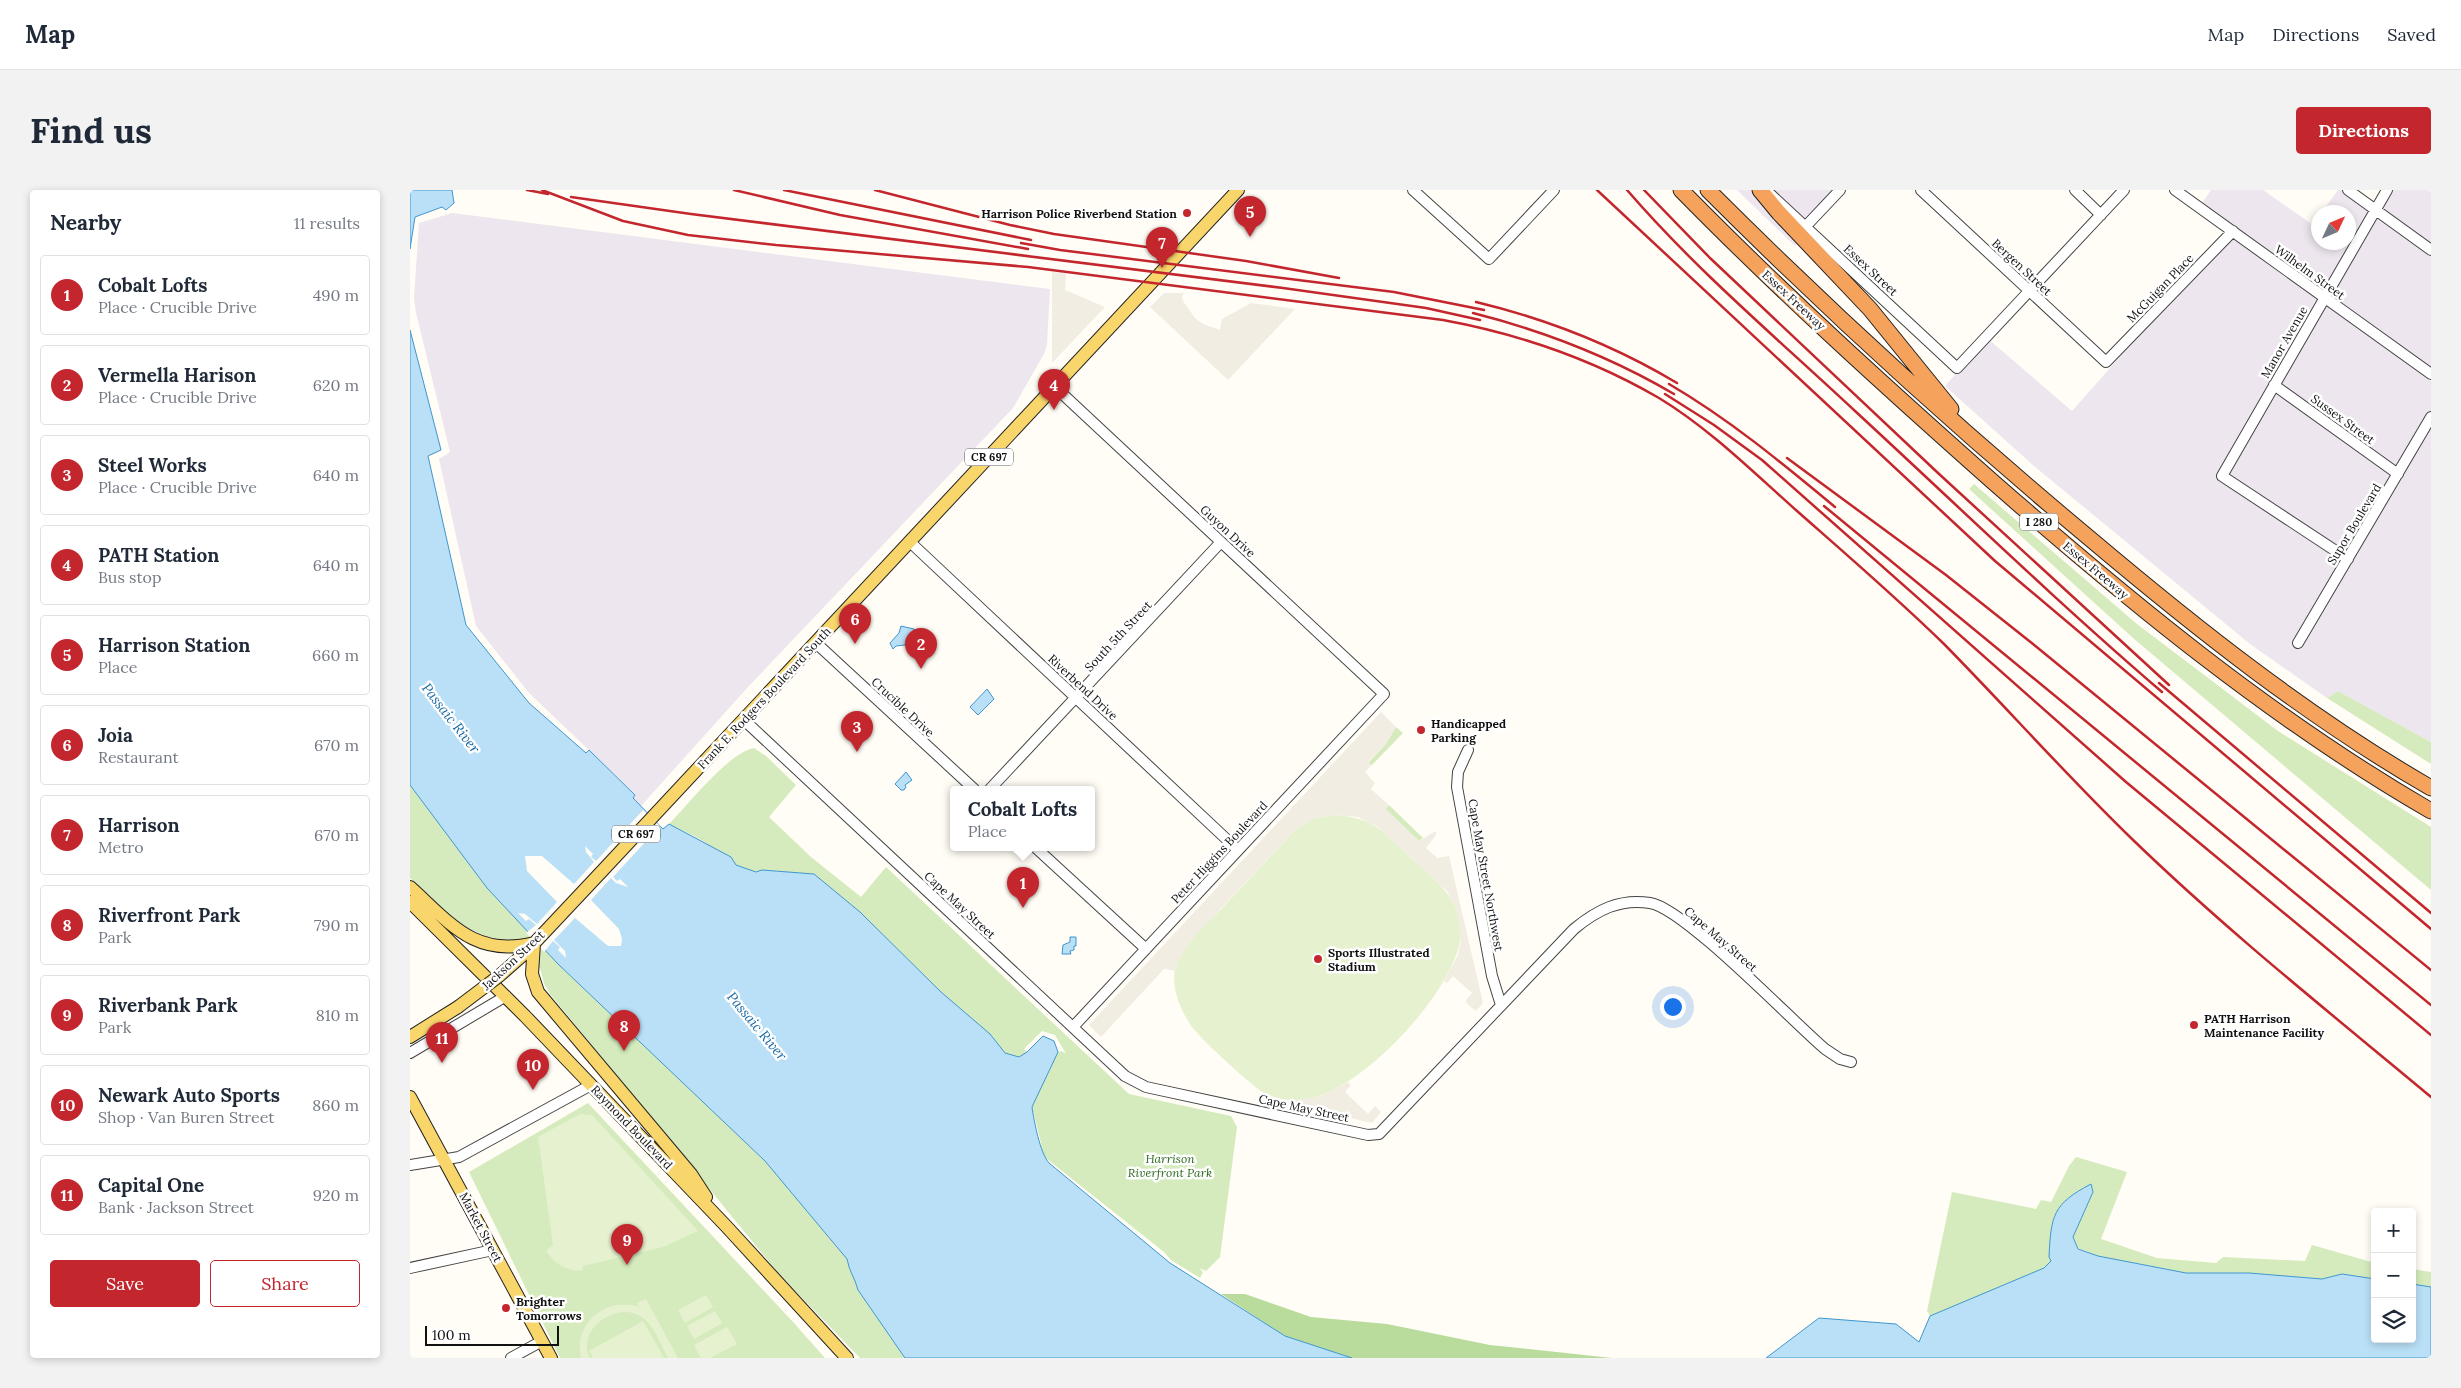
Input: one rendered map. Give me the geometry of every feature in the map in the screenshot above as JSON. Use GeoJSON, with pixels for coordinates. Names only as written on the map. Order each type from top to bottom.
{"type":"FeatureCollection","features":[{"type":"Feature","properties":{"kind":"highway","name":"Essex Freeway"},"geometry":{"type":"LineString","coordinates":[[1681,190],[1757,265],[1944,439],[2139,606],[2265,704],[2345,758],[2431,811]]}},
{"type":"Feature","properties":{"kind":"highway","name":"Essex Freeway"},"geometry":{"type":"LineString","coordinates":[[1708,190],[1799,278],[1961,428],[2063,516],[2212,639],[2323,720],[2431,788]]}},
{"type":"Feature","properties":{"kind":"highway"},"geometry":{"type":"LineString","coordinates":[[1760,190],[1779,213],[1879,320],[1947,403],[1961,428]]}},
{"type":"Feature","properties":{"kind":"main road","name":"CR 697"},"geometry":{"type":"LineString","coordinates":[[910,542],[1238,190]]}},
{"type":"Feature","properties":{"kind":"main road","name":"Frank E. Rodgers Boulevard South"},"geometry":{"type":"LineString","coordinates":[[604,869],[910,542]]}},
{"type":"Feature","properties":{"kind":"main road","name":"Jackson Street"},"geometry":{"type":"LineString","coordinates":[[410,1036],[458,1007],[525,955],[604,869]]}},
{"type":"Feature","properties":{"kind":"main road"},"geometry":{"type":"LineString","coordinates":[[410,887],[462,933],[493,947],[525,955],[538,992],[691,1174],[719,1219]]}},
{"type":"Feature","properties":{"kind":"main road","name":"Raymond Boulevard"},"geometry":{"type":"LineString","coordinates":[[410,902],[506,996],[719,1219],[847,1358]]}},
{"type":"Feature","properties":{"kind":"main road","name":"Market Street"},"geometry":{"type":"LineString","coordinates":[[410,1097],[551,1358]]}},
{"type":"Feature","properties":{"kind":"street"},"geometry":{"type":"LineString","coordinates":[[1413,190],[1488,259],[1554,190]]}},
{"type":"Feature","properties":{"kind":"street","name":"Essex Street"},"geometry":{"type":"LineString","coordinates":[[1766,190],[1957,368],[2030,291]]}},
{"type":"Feature","properties":{"kind":"street"},"geometry":{"type":"LineString","coordinates":[[1806,226],[1840,190]]}},
{"type":"Feature","properties":{"kind":"street","name":"Bergen Street"},"geometry":{"type":"LineString","coordinates":[[1922,190],[2106,362]]}},
{"type":"Feature","properties":{"kind":"street"},"geometry":{"type":"LineString","coordinates":[[2075,190],[2101,215]]}},
{"type":"Feature","properties":{"kind":"street"},"geometry":{"type":"LineString","coordinates":[[2030,291],[2124,190]]}},
{"type":"Feature","properties":{"kind":"street","name":"Wilhelm Street"},"geometry":{"type":"LineString","coordinates":[[2175,190],[2431,374]]}},
{"type":"Feature","properties":{"kind":"street"},"geometry":{"type":"LineString","coordinates":[[2348,190],[2431,250]]}},
{"type":"Feature","properties":{"kind":"street","name":"Manor Avenue"},"geometry":{"type":"LineString","coordinates":[[2348,559],[2222,476],[2386,190]]}},
{"type":"Feature","properties":{"kind":"street","name":"McGuigan Place"},"geometry":{"type":"LineString","coordinates":[[2106,362],[2233,231]]}},
{"type":"Feature","properties":{"kind":"street","name":"Sussex Street"},"geometry":{"type":"LineString","coordinates":[[2274,385],[2398,474]]}},
{"type":"Feature","properties":{"kind":"street","name":"Guyon Drive"},"geometry":{"type":"LineString","coordinates":[[1055,387],[1384,694]]}},
{"type":"Feature","properties":{"kind":"street","name":"Supor Boulevard"},"geometry":{"type":"LineString","coordinates":[[2298,643],[2431,417]]}},
{"type":"Feature","properties":{"kind":"street","name":"Riverbend Drive"},"geometry":{"type":"LineString","coordinates":[[910,542],[1238,850]]}},
{"type":"Feature","properties":{"kind":"street","name":"South 5th Street"},"geometry":{"type":"LineString","coordinates":[[993,786],[1221,542]]}},
{"type":"Feature","properties":{"kind":"street","name":"Crucible Drive"},"geometry":{"type":"LineString","coordinates":[[816,643],[971,786]]}},
{"type":"Feature","properties":{"kind":"street","name":"Peter Higgins Boulevard"},"geometry":{"type":"LineString","coordinates":[[1073,1027],[1384,694]]}},
{"type":"Feature","properties":{"kind":"street","name":"Cape May Street"},"geometry":{"type":"LineString","coordinates":[[744,720],[1125,1076],[1141,1086],[1373,1135],[1384,1130],[1574,928],[1592,914],[1611,904],[1651,903],[1665,907],[1695,930],[1825,1049],[1840,1059],[1851,1062]]}},
{"type":"Feature","properties":{"kind":"street","name":"Cape May Street Northwest"},"geometry":{"type":"LineString","coordinates":[[1468,750],[1458,772],[1457,787],[1492,976],[1501,1005]]}},
{"type":"Feature","properties":{"kind":"street"},"geometry":{"type":"LineString","coordinates":[[1039,851],[1146,949]]}},
{"type":"Feature","properties":{"kind":"street","name":"Jackson Street"},"geometry":{"type":"LineString","coordinates":[[410,1053],[506,996]]}},
{"type":"Feature","properties":{"kind":"street"},"geometry":{"type":"LineString","coordinates":[[410,1165],[459,1157],[591,1085]]}},
{"type":"Feature","properties":{"kind":"street"},"geometry":{"type":"LineString","coordinates":[[410,1268],[493,1250]]}},
{"type":"Feature","properties":{"kind":"street"},"geometry":{"type":"LineString","coordinates":[[511,1358],[542,1341]]}},
{"type":"Feature","properties":{"kind":"shaded area"},"geometry":{"type":"Polygon","coordinates":[[[1737,190],[1846,190],[1795,246],[1737,190]]]}},
{"type":"Feature","properties":{"kind":"shaded area"},"geometry":{"type":"Polygon","coordinates":[[[2211,190],[2263,190],[2311,224],[2311,250],[2356,250],[2356,205],[2327,205],[2338,190],[2352,190],[2379,209],[2390,190],[2431,190],[2431,742],[2338,691],[2327,698],[2250,644],[2034,466],[1945,386],[1987,338],[2072,411],[2233,229],[2200,206],[2211,190]]]}},
{"type":"Feature","properties":{"kind":"shaded area"},"geometry":{"type":"Polygon","coordinates":[[[452,213],[1050,289],[1047,345],[1044,354],[1013,408],[748,687],[641,806],[632,798],[635,794],[529,693],[476,626],[439,459],[450,452],[414,298],[419,223],[452,213]]]}},
{"type":"Feature","properties":{"kind":"shaded area"},"geometry":{"type":"Polygon","coordinates":[[[1052,272],[1066,274],[1065,290],[1105,307],[1052,363],[1052,272]]]}},
{"type":"Feature","properties":{"kind":"shaded area"},"geometry":{"type":"Polygon","coordinates":[[[1164,293],[1184,293],[1183,301],[1195,318],[1203,324],[1220,330],[1222,319],[1251,303],[1295,309],[1228,380],[1150,307],[1164,293]]]}},
{"type":"Feature","properties":{"kind":"shaded area"},"geometry":{"type":"Polygon","coordinates":[[[1381,712],[1396,727],[1385,745],[1368,762],[1372,765],[1365,772],[1375,783],[1371,789],[1389,805],[1386,809],[1419,841],[1436,831],[1436,835],[1426,848],[1437,858],[1449,856],[1483,1003],[1476,1011],[1467,1004],[1466,1000],[1472,993],[1453,976],[1447,983],[1444,981],[1458,955],[1461,939],[1457,910],[1447,891],[1378,827],[1358,817],[1336,815],[1315,818],[1296,829],[1190,941],[1177,963],[1176,971],[1164,969],[1101,1037],[1089,1025],[1381,712]]]}},
{"type":"Feature","properties":{"kind":"shaded area"},"geometry":{"type":"Polygon","coordinates":[[[1348,1082],[1351,1085],[1345,1092],[1368,1114],[1375,1106],[1381,1112],[1372,1123],[1290,1104],[1292,1101],[1322,1096],[1348,1082]]]}},
{"type":"Feature","properties":{"kind":"green space"},"geometry":{"type":"Polygon","coordinates":[[[1974,484],[2137,624],[2278,731],[2431,827],[2431,890],[2133,638],[1969,489],[1974,484]]]}},
{"type":"Feature","properties":{"kind":"green space"},"geometry":{"type":"Polygon","coordinates":[[[2338,691],[2431,742],[2431,764],[2327,698],[2338,691]]]}},
{"type":"Feature","properties":{"kind":"green space"},"geometry":{"type":"Polygon","coordinates":[[[1396,727],[1403,733],[1372,765],[1368,763],[1385,745],[1396,727]]]}},
{"type":"Feature","properties":{"kind":"green space","name":"Harrison Riverfront Park"},"geometry":{"type":"Polygon","coordinates":[[[754,748],[766,756],[796,785],[769,817],[811,857],[861,897],[886,867],[1129,1094],[1231,1116],[1237,1127],[1220,1257],[1206,1271],[1199,1268],[1203,1272],[1200,1278],[1171,1260],[1164,1252],[1042,1155],[1032,1107],[1058,1052],[1062,1051],[1066,1054],[1055,1035],[1042,1031],[1024,1049],[1027,1052],[1019,1057],[1005,1053],[990,1034],[941,992],[860,912],[814,874],[747,870],[739,867],[700,839],[669,824],[721,769],[744,752],[754,748]]]}},
{"type":"Feature","properties":{"kind":"green space"},"geometry":{"type":"Polygon","coordinates":[[[410,785],[487,888],[558,964],[765,1161],[847,1259],[858,1290],[905,1358],[860,1358],[779,1274],[550,994],[544,983],[540,968],[510,940],[481,934],[455,919],[410,878],[410,785]]]}},
{"type":"Feature","properties":{"kind":"green space"},"geometry":{"type":"Polygon","coordinates":[[[1389,805],[1423,838],[1419,841],[1385,809],[1389,805]]]}},
{"type":"Feature","properties":{"kind":"green space","name":"Sports Illustrated Stadium"},"geometry":{"type":"Polygon","coordinates":[[[1336,815],[1361,819],[1378,828],[1442,887],[1459,914],[1461,925],[1458,949],[1446,977],[1426,1007],[1401,1037],[1373,1063],[1344,1084],[1316,1097],[1292,1101],[1280,1099],[1261,1091],[1246,1079],[1194,1030],[1176,995],[1175,971],[1181,955],[1196,934],[1296,829],[1315,818],[1336,815]]]}},
{"type":"Feature","properties":{"kind":"green space"},"geometry":{"type":"Polygon","coordinates":[[[588,1103],[825,1358],[560,1358],[469,1172],[588,1103]]]}},
{"type":"Feature","properties":{"kind":"green space"},"geometry":{"type":"Polygon","coordinates":[[[580,1114],[592,1115],[698,1231],[663,1247],[583,1266],[582,1271],[565,1268],[554,1260],[546,1251],[553,1245],[538,1137],[580,1114]]]}},
{"type":"Feature","properties":{"kind":"green space"},"geometry":{"type":"Polygon","coordinates":[[[2076,1157],[2127,1172],[2101,1239],[2157,1258],[2216,1263],[2223,1257],[2305,1261],[2312,1245],[2371,1262],[2371,1278],[2342,1274],[2322,1279],[2249,1273],[2186,1273],[2098,1256],[2078,1248],[2073,1237],[2093,1193],[2091,1184],[2077,1192],[2060,1207],[2053,1223],[2051,1261],[2044,1268],[1930,1316],[1927,1311],[1952,1192],[2036,1209],[2041,1200],[2051,1202],[2069,1166],[2076,1157]]]}},
{"type":"Feature","properties":{"kind":"green space"},"geometry":{"type":"Polygon","coordinates":[[[2416,1270],[2431,1272],[2431,1287],[2416,1285],[2416,1270]]]}},
{"type":"Feature","properties":{"kind":"green space"},"geometry":{"type":"Polygon","coordinates":[[[1221,1294],[1245,1294],[1311,1317],[1387,1324],[1490,1345],[1612,1358],[1352,1358],[1285,1336],[1221,1294]]]}},
{"type":"Feature","properties":{"kind":"green space"},"geometry":{"type":"Polygon","coordinates":[[[706,1295],[713,1307],[685,1323],[678,1310],[706,1295]]]}},
{"type":"Feature","properties":{"kind":"green space"},"geometry":{"type":"Polygon","coordinates":[[[646,1299],[678,1358],[668,1358],[645,1319],[630,1312],[620,1312],[610,1315],[593,1328],[588,1338],[587,1348],[590,1358],[581,1358],[582,1334],[587,1324],[595,1316],[604,1309],[615,1306],[639,1307],[637,1303],[646,1299]]]}},
{"type":"Feature","properties":{"kind":"green space"},"geometry":{"type":"Polygon","coordinates":[[[715,1311],[722,1323],[694,1339],[687,1326],[715,1311]]]}},
{"type":"Feature","properties":{"kind":"green space"},"geometry":{"type":"Polygon","coordinates":[[[643,1321],[664,1358],[593,1358],[589,1351],[643,1321]]]}},
{"type":"Feature","properties":{"kind":"green space"},"geometry":{"type":"Polygon","coordinates":[[[727,1327],[737,1344],[710,1358],[701,1358],[694,1345],[727,1327]]]}},
{"type":"Feature","properties":{"kind":"water"},"geometry":{"type":"Polygon","coordinates":[[[410,190],[452,190],[454,203],[446,210],[442,207],[415,217],[410,249],[410,190]]]}},
{"type":"Feature","properties":{"kind":"water","name":"Passaic River"},"geometry":{"type":"Polygon","coordinates":[[[410,330],[441,450],[428,456],[466,625],[529,703],[586,753],[589,750],[635,795],[633,798],[663,829],[669,824],[731,857],[736,865],[756,872],[762,870],[814,874],[860,912],[941,992],[990,1034],[1005,1053],[1019,1057],[1027,1052],[1043,1036],[1054,1041],[1058,1052],[1032,1107],[1040,1145],[1049,1163],[1170,1263],[1285,1336],[1352,1358],[905,1358],[858,1290],[847,1259],[765,1161],[558,964],[487,888],[410,785],[410,330]]]}},
{"type":"Feature","properties":{"kind":"water"},"geometry":{"type":"Polygon","coordinates":[[[901,626],[914,629],[913,634],[907,638],[905,645],[896,646],[893,649],[890,643],[899,633],[901,626]]]}},
{"type":"Feature","properties":{"kind":"water"},"geometry":{"type":"Polygon","coordinates":[[[987,689],[994,699],[978,715],[970,707],[987,689]]]}},
{"type":"Feature","properties":{"kind":"water"},"geometry":{"type":"Polygon","coordinates":[[[906,772],[912,780],[905,785],[904,790],[901,790],[895,784],[906,772]]]}},
{"type":"Feature","properties":{"kind":"water"},"geometry":{"type":"Polygon","coordinates":[[[1070,937],[1076,937],[1076,946],[1074,946],[1074,950],[1070,951],[1071,954],[1062,954],[1063,945],[1070,942],[1070,937]]]}},
{"type":"Feature","properties":{"kind":"water"},"geometry":{"type":"Polygon","coordinates":[[[2091,1184],[2093,1192],[2073,1237],[2078,1249],[2098,1256],[2186,1273],[2249,1273],[2322,1279],[2342,1274],[2371,1278],[2371,1343],[2416,1343],[2416,1285],[2431,1287],[2431,1358],[1766,1358],[1819,1318],[1896,1324],[1919,1342],[1930,1316],[2044,1268],[2051,1261],[2049,1257],[2051,1231],[2056,1212],[2078,1191],[2091,1184]]]}},
{"type":"Feature","properties":{"kind":"pier"},"geometry":{"type":"Polygon","coordinates":[[[643,810],[660,826],[613,877],[617,881],[620,879],[628,887],[616,883],[611,878],[591,900],[619,929],[622,939],[621,946],[608,946],[575,918],[554,940],[565,951],[566,958],[558,950],[560,947],[553,941],[544,952],[526,933],[536,925],[529,919],[526,921],[518,913],[525,914],[537,924],[557,902],[527,871],[525,856],[542,856],[574,884],[594,862],[586,852],[585,846],[593,854],[591,857],[596,861],[643,810]]]}},
{"type":"Feature","properties":{"kind":"railway"},"geometry":{"type":"LineString","coordinates":[[527,190],[548,194]]}},
{"type":"Feature","properties":{"kind":"railway"},"geometry":{"type":"LineString","coordinates":[[542,190],[623,221],[688,235],[776,245],[1028,267],[1443,320],[1527,341],[1608,371],[1678,410],[1747,466],[1890,593],[1944,644],[2083,790],[2167,872],[2278,970],[2431,1097]]}},
{"type":"Feature","properties":{"kind":"railway"},"geometry":{"type":"LineString","coordinates":[[734,190],[840,215],[1028,249]]}},
{"type":"Feature","properties":{"kind":"railway"},"geometry":{"type":"LineString","coordinates":[[784,190],[1031,240]]}},
{"type":"Feature","properties":{"kind":"railway"},"geometry":{"type":"LineString","coordinates":[[875,190],[1010,225],[1054,234],[1246,261],[1339,278]]}},
{"type":"Feature","properties":{"kind":"railway"},"geometry":{"type":"LineString","coordinates":[[1597,190],[1995,561],[2431,929]]}},
{"type":"Feature","properties":{"kind":"railway"},"geometry":{"type":"LineString","coordinates":[[1627,190],[1653,220],[1738,304],[2046,588],[2162,692]]}},
{"type":"Feature","properties":{"kind":"railway"},"geometry":{"type":"LineString","coordinates":[[1644,190],[1710,258],[1938,473],[2169,685]]}},
{"type":"Feature","properties":{"kind":"railway"},"geometry":{"type":"LineString","coordinates":[[571,197],[691,214],[1283,288],[1426,308],[1480,320]]}},
{"type":"Feature","properties":{"kind":"railway"},"geometry":{"type":"LineString","coordinates":[[1021,243],[1060,250],[1394,292],[1484,310]]}},
{"type":"Feature","properties":{"kind":"railway"},"geometry":{"type":"LineString","coordinates":[[1476,302],[1529,317],[1580,335],[1629,357],[1677,383]]}},
{"type":"Feature","properties":{"kind":"railway"},"geometry":{"type":"LineString","coordinates":[[1473,313],[1525,328],[1576,346],[1626,368],[1674,394]]}},
{"type":"Feature","properties":{"kind":"railway"},"geometry":{"type":"LineString","coordinates":[[1669,384],[1734,427],[1835,507]]}},
{"type":"Feature","properties":{"kind":"railway"},"geometry":{"type":"LineString","coordinates":[[1665,394],[1714,425],[1762,460],[2126,782],[2431,1035]]}},
{"type":"Feature","properties":{"kind":"railway"},"geometry":{"type":"LineString","coordinates":[[1787,458],[1946,575],[2033,644],[2431,970]]}},
{"type":"Feature","properties":{"kind":"railway"},"geometry":{"type":"LineString","coordinates":[[1824,506],[2431,1005]]}},
{"type":"Feature","properties":{"kind":"railway"},"geometry":{"type":"LineString","coordinates":[[2159,683],[2431,913]]}},
{"type":"Feature","properties":{"kind":"place","name":"Harrison Police Riverbend Station"},"geometry":{"type":"Point","coordinates":[1187,213]}},
{"type":"Feature","properties":{"kind":"place","name":"Harrison Station"},"geometry":{"type":"Point","coordinates":[1250,237]}},
{"type":"Feature","properties":{"kind":"place","name":"Harrison"},"geometry":{"type":"Point","coordinates":[1162,268]}},
{"type":"Feature","properties":{"kind":"place","name":"PATH Station"},"geometry":{"type":"Point","coordinates":[1054,410]}},
{"type":"Feature","properties":{"kind":"place","name":"Joia"},"geometry":{"type":"Point","coordinates":[855,644]}},
{"type":"Feature","properties":{"kind":"place","name":"Vermella Harison"},"geometry":{"type":"Point","coordinates":[921,669]}},
{"type":"Feature","properties":{"kind":"place","name":"Handicapped Parking"},"geometry":{"type":"Point","coordinates":[1421,730]}},
{"type":"Feature","properties":{"kind":"place","name":"Steel Works"},"geometry":{"type":"Point","coordinates":[857,752]}},
{"type":"Feature","properties":{"kind":"place","name":"Cobalt Lofts"},"geometry":{"type":"Point","coordinates":[1023,908]}},
{"type":"Feature","properties":{"kind":"place","name":"Sports Illustrated Stadium"},"geometry":{"type":"Point","coordinates":[1318,959]}},
{"type":"Feature","properties":{"kind":"place","name":"PATH Harrison Maintenance Facility"},"geometry":{"type":"Point","coordinates":[2194,1025]}},
{"type":"Feature","properties":{"kind":"place","name":"Riverfront Park"},"geometry":{"type":"Point","coordinates":[624,1051]}},
{"type":"Feature","properties":{"kind":"place","name":"Capital One"},"geometry":{"type":"Point","coordinates":[442,1063]}},
{"type":"Feature","properties":{"kind":"place","name":"Newark Auto Sports"},"geometry":{"type":"Point","coordinates":[533,1090]}},
{"type":"Feature","properties":{"kind":"place","name":"Riverbank Park"},"geometry":{"type":"Point","coordinates":[627,1265]}},
{"type":"Feature","properties":{"kind":"place","name":"Brighter Tomorrows"},"geometry":{"type":"Point","coordinates":[506,1308]}}]}
